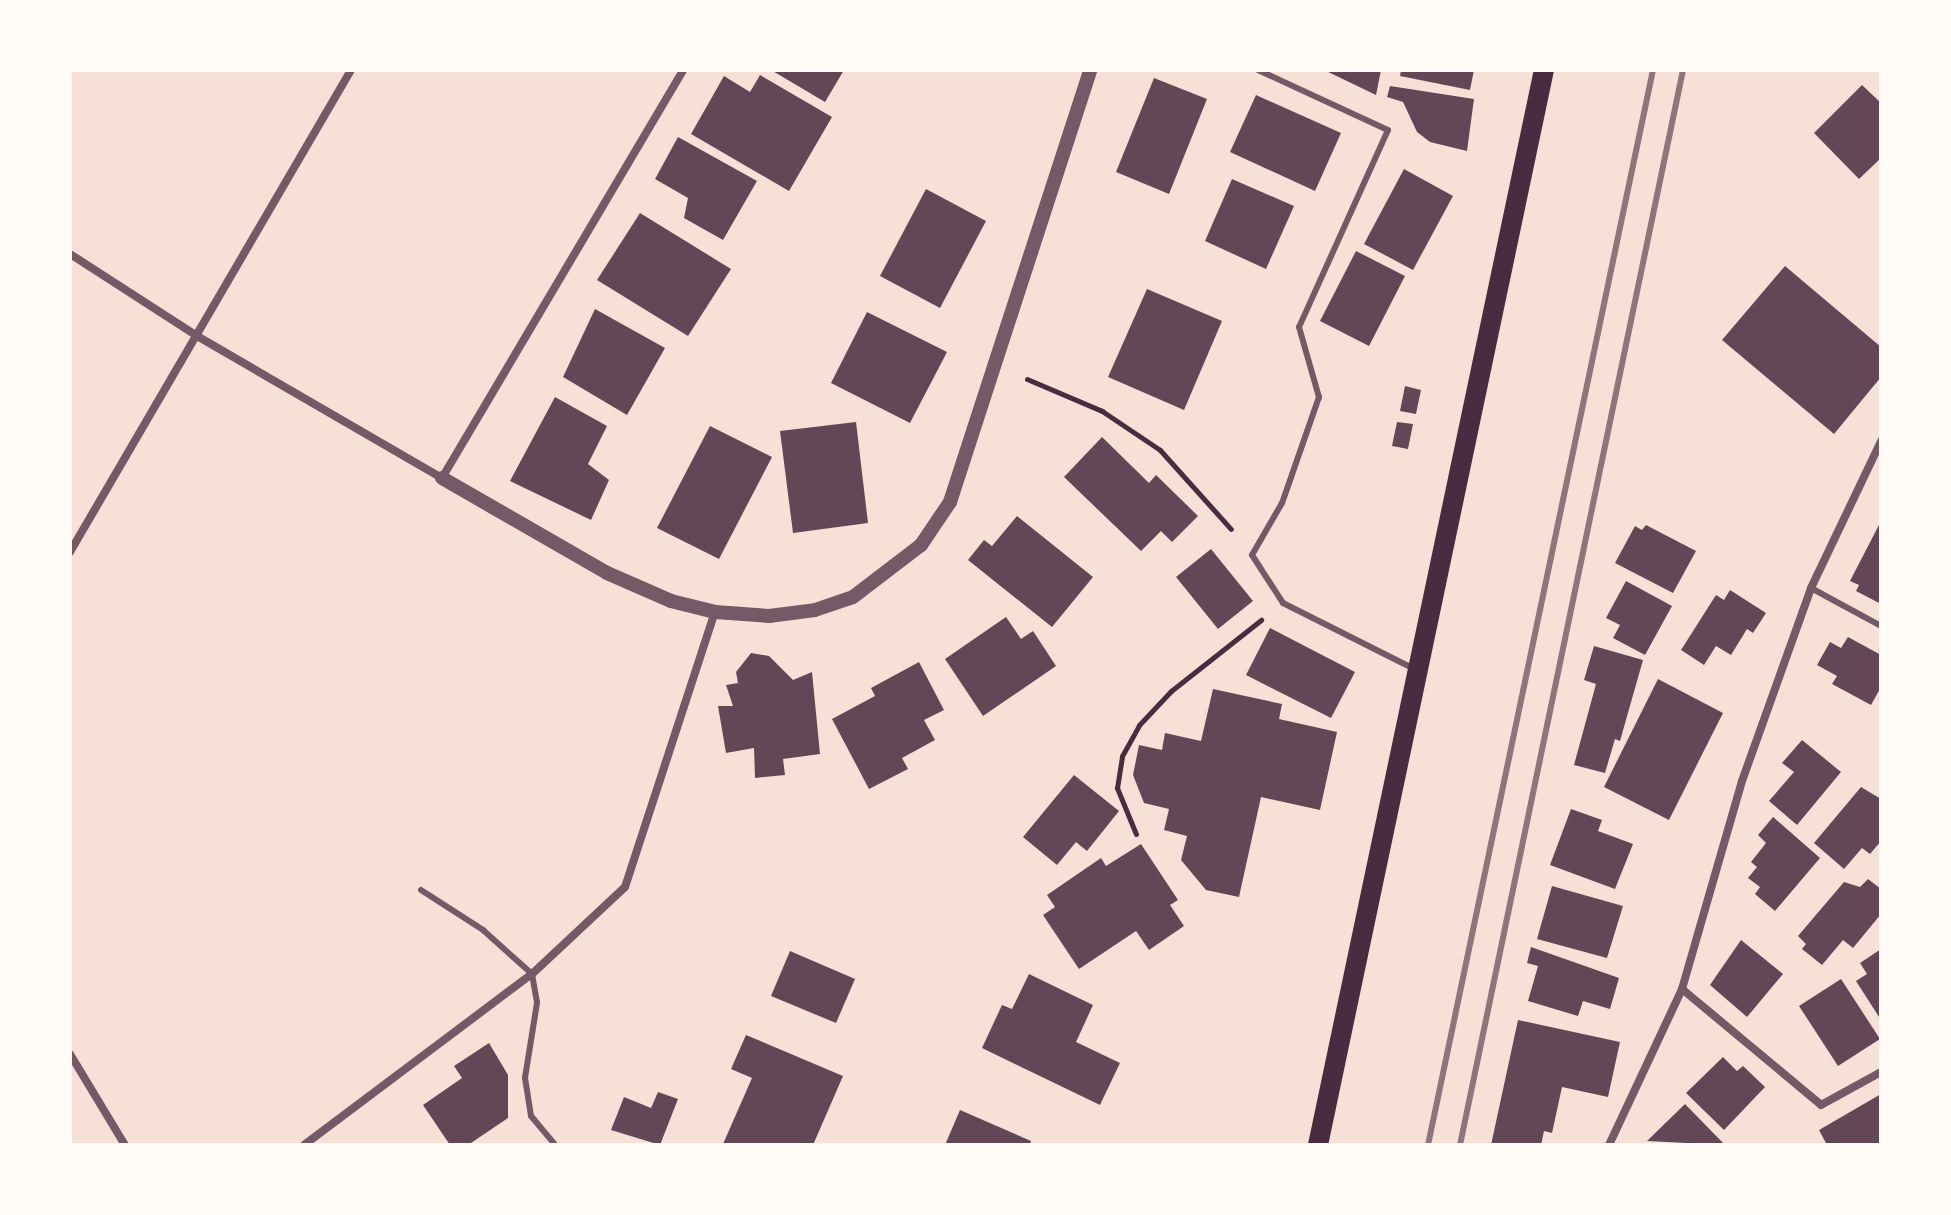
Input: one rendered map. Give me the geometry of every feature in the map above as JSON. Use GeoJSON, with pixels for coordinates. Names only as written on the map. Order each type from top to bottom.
{"type":"FeatureCollection","features":[{"type":"Feature","properties":{"kind":"main road"},"geometry":{"type":"LineString","coordinates":[[1318,1145],[1420,673],[1544,70]]}},
{"type":"Feature","properties":{"kind":"street"},"geometry":{"type":"LineString","coordinates":[[70,552],[351,70]]}},
{"type":"Feature","properties":{"kind":"street"},"geometry":{"type":"LineString","coordinates":[[442,478],[683,70]]}},
{"type":"Feature","properties":{"kind":"street"},"geometry":{"type":"LineString","coordinates":[[70,254],[197,336],[607,573],[671,601],[715,612],[769,616],[815,610],[853,597],[899,564],[921,545],[950,502],[996,372],[1090,70]]}},
{"type":"Feature","properties":{"kind":"street"},"geometry":{"type":"LineString","coordinates":[[1609,1145],[1682,989],[1742,781],[1811,588],[1881,441]]}},
{"type":"Feature","properties":{"kind":"street"},"geometry":{"type":"LineString","coordinates":[[304,1145],[532,974],[625,887],[715,612]]}},
{"type":"Feature","properties":{"kind":"street"},"geometry":{"type":"LineString","coordinates":[[1682,989],[1821,1105],[1881,1072]]}},
{"type":"Feature","properties":{"kind":"street"},"geometry":{"type":"LineString","coordinates":[[70,1054],[125,1145]]}},
{"type":"Feature","properties":{"kind":"lane"},"geometry":{"type":"LineString","coordinates":[[1258,70],[1388,130],[1299,327],[1319,397],[1282,503],[1252,555],[1283,603],[1420,673]]}},
{"type":"Feature","properties":{"kind":"lane"},"geometry":{"type":"LineString","coordinates":[[1811,588],[1881,626]]}},
{"type":"Feature","properties":{"kind":"lane"},"geometry":{"type":"LineString","coordinates":[[421,890],[483,930],[532,974],[537,1003],[525,1078],[531,1116],[555,1145]]}},
{"type":"Feature","properties":{"kind":"path"},"geometry":{"type":"LineString","coordinates":[[996,372],[1043,382],[1102,411],[1160,450],[1252,555]]}},
{"type":"Feature","properties":{"kind":"path"},"geometry":{"type":"LineString","coordinates":[[1136,834],[1117,788],[1122,756],[1139,725],[1171,691],[1283,603]]}},
{"type":"Feature","properties":{"kind":"building"},"geometry":{"type":"Polygon","coordinates":[[[771,70],[844,70],[825,102],[771,70]]]}},
{"type":"Feature","properties":{"kind":"building"},"geometry":{"type":"Polygon","coordinates":[[[1324,70],[1381,70],[1376,95],[1324,70]]]}},
{"type":"Feature","properties":{"kind":"building"},"geometry":{"type":"Polygon","coordinates":[[[1401,70],[1474,70],[1470,90],[1400,76],[1401,70]]]}},
{"type":"Feature","properties":{"kind":"building"},"geometry":{"type":"Polygon","coordinates":[[[760,75],[832,117],[789,191],[691,134],[724,76],[750,92],[760,75]]]}},
{"type":"Feature","properties":{"kind":"building"},"geometry":{"type":"Polygon","coordinates":[[[1154,78],[1207,99],[1169,194],[1116,172],[1154,78]]]}},
{"type":"Feature","properties":{"kind":"building"},"geometry":{"type":"Polygon","coordinates":[[[1862,85],[1881,103],[1881,158],[1859,179],[1814,133],[1862,85]]]}},
{"type":"Feature","properties":{"kind":"building"},"geometry":{"type":"Polygon","coordinates":[[[1390,86],[1474,99],[1467,151],[1430,142],[1417,132],[1403,102],[1387,97],[1390,86]]]}},
{"type":"Feature","properties":{"kind":"building"},"geometry":{"type":"Polygon","coordinates":[[[1256,95],[1341,133],[1315,191],[1230,152],[1256,95]]]}},
{"type":"Feature","properties":{"kind":"building"},"geometry":{"type":"Polygon","coordinates":[[[678,137],[757,181],[723,240],[684,218],[688,198],[655,179],[678,137]]]}},
{"type":"Feature","properties":{"kind":"building"},"geometry":{"type":"Polygon","coordinates":[[[1404,169],[1453,196],[1413,270],[1364,244],[1404,169]]]}},
{"type":"Feature","properties":{"kind":"building"},"geometry":{"type":"Polygon","coordinates":[[[1232,179],[1294,206],[1266,269],[1205,241],[1232,179]]]}},
{"type":"Feature","properties":{"kind":"building"},"geometry":{"type":"Polygon","coordinates":[[[926,189],[986,221],[940,308],[880,276],[926,189]]]}},
{"type":"Feature","properties":{"kind":"building"},"geometry":{"type":"Polygon","coordinates":[[[640,213],[731,269],[688,336],[597,280],[640,213]]]}},
{"type":"Feature","properties":{"kind":"building"},"geometry":{"type":"Polygon","coordinates":[[[1356,251],[1405,276],[1369,346],[1320,321],[1356,251]]]}},
{"type":"Feature","properties":{"kind":"building"},"geometry":{"type":"Polygon","coordinates":[[[1785,266],[1881,347],[1881,377],[1834,434],[1722,340],[1785,266]]]}},
{"type":"Feature","properties":{"kind":"building"},"geometry":{"type":"Polygon","coordinates":[[[1147,289],[1222,321],[1184,410],[1108,377],[1147,289]]]}},
{"type":"Feature","properties":{"kind":"building"},"geometry":{"type":"Polygon","coordinates":[[[595,309],[665,348],[627,415],[563,377],[595,309]]]}},
{"type":"Feature","properties":{"kind":"building"},"geometry":{"type":"Polygon","coordinates":[[[867,312],[947,352],[910,423],[831,383],[867,312]]]}},
{"type":"Feature","properties":{"kind":"building"},"geometry":{"type":"Polygon","coordinates":[[[1405,386],[1421,390],[1416,414],[1400,411],[1405,386]]]}},
{"type":"Feature","properties":{"kind":"building"},"geometry":{"type":"Polygon","coordinates":[[[555,397],[607,426],[588,464],[609,480],[591,520],[510,481],[555,397]]]}},
{"type":"Feature","properties":{"kind":"building"},"geometry":{"type":"Polygon","coordinates":[[[856,422],[868,523],[793,533],[780,431],[856,422]]]}},
{"type":"Feature","properties":{"kind":"building"},"geometry":{"type":"Polygon","coordinates":[[[1397,422],[1413,424],[1408,449],[1392,446],[1397,422]]]}},
{"type":"Feature","properties":{"kind":"building"},"geometry":{"type":"Polygon","coordinates":[[[710,426],[772,457],[719,559],[657,528],[710,426]]]}},
{"type":"Feature","properties":{"kind":"building"},"geometry":{"type":"Polygon","coordinates":[[[1102,437],[1149,483],[1156,475],[1198,516],[1172,542],[1161,531],[1141,551],[1064,477],[1102,437]]]}},
{"type":"Feature","properties":{"kind":"building"},"geometry":{"type":"Polygon","coordinates":[[[1017,516],[1093,577],[1052,627],[968,560],[984,540],[992,546],[1017,516]]]}},
{"type":"Feature","properties":{"kind":"building"},"geometry":{"type":"Polygon","coordinates":[[[1881,521],[1881,604],[1856,591],[1859,585],[1850,581],[1881,521]]]}},
{"type":"Feature","properties":{"kind":"building"},"geometry":{"type":"Polygon","coordinates":[[[1646,525],[1696,551],[1673,593],[1615,563],[1635,526],[1642,530],[1646,525]]]}},
{"type":"Feature","properties":{"kind":"building"},"geometry":{"type":"Polygon","coordinates":[[[1211,549],[1253,601],[1218,629],[1176,577],[1211,549]]]}},
{"type":"Feature","properties":{"kind":"building"},"geometry":{"type":"Polygon","coordinates":[[[1626,581],[1672,606],[1645,655],[1613,638],[1620,625],[1606,618],[1626,581]]]}},
{"type":"Feature","properties":{"kind":"building"},"geometry":{"type":"Polygon","coordinates":[[[1730,590],[1766,613],[1753,633],[1747,629],[1731,655],[1716,646],[1704,665],[1681,650],[1716,595],[1724,600],[1730,590]]]}},
{"type":"Feature","properties":{"kind":"building"},"geometry":{"type":"Polygon","coordinates":[[[1006,617],[1021,639],[1033,631],[1056,666],[983,716],[945,659],[1006,617]]]}},
{"type":"Feature","properties":{"kind":"building"},"geometry":{"type":"Polygon","coordinates":[[[1270,628],[1355,672],[1331,718],[1246,675],[1270,628]]]}},
{"type":"Feature","properties":{"kind":"building"},"geometry":{"type":"Polygon","coordinates":[[[1848,637],[1881,655],[1881,687],[1871,705],[1832,684],[1837,676],[1817,665],[1830,642],[1841,648],[1848,637]]]}},
{"type":"Feature","properties":{"kind":"building"},"geometry":{"type":"Polygon","coordinates":[[[1594,646],[1643,660],[1620,741],[1615,739],[1605,773],[1574,765],[1596,684],[1584,680],[1594,646]]]}},
{"type":"Feature","properties":{"kind":"building"},"geometry":{"type":"Polygon","coordinates":[[[751,653],[769,656],[793,680],[812,672],[820,754],[783,759],[785,775],[755,778],[754,748],[726,753],[718,706],[733,706],[726,685],[738,683],[736,672],[751,653]]]}},
{"type":"Feature","properties":{"kind":"building"},"geometry":{"type":"Polygon","coordinates":[[[919,662],[944,710],[924,720],[935,740],[902,758],[908,769],[869,789],[832,719],[875,696],[871,688],[919,662]]]}},
{"type":"Feature","properties":{"kind":"building"},"geometry":{"type":"Polygon","coordinates":[[[1658,679],[1723,713],[1669,820],[1604,787],[1658,679]]]}},
{"type":"Feature","properties":{"kind":"building"},"geometry":{"type":"Polygon","coordinates":[[[1213,689],[1282,704],[1279,719],[1337,732],[1320,810],[1261,797],[1239,897],[1206,890],[1181,860],[1187,836],[1164,830],[1169,809],[1144,803],[1133,775],[1139,745],[1162,750],[1165,733],[1201,741],[1213,689]]]}},
{"type":"Feature","properties":{"kind":"building"},"geometry":{"type":"Polygon","coordinates":[[[1802,740],[1841,772],[1797,825],[1769,801],[1794,772],[1782,763],[1802,740]]]}},
{"type":"Feature","properties":{"kind":"building"},"geometry":{"type":"Polygon","coordinates":[[[1074,775],[1119,811],[1087,851],[1076,842],[1057,865],[1023,837],[1074,775]]]}},
{"type":"Feature","properties":{"kind":"building"},"geometry":{"type":"Polygon","coordinates":[[[1861,787],[1881,799],[1881,841],[1870,854],[1862,848],[1844,869],[1814,843],[1861,787]]]}},
{"type":"Feature","properties":{"kind":"building"},"geometry":{"type":"Polygon","coordinates":[[[1571,809],[1602,820],[1598,831],[1633,844],[1615,889],[1550,865],[1571,809]]]}},
{"type":"Feature","properties":{"kind":"building"},"geometry":{"type":"Polygon","coordinates":[[[1773,817],[1820,858],[1775,911],[1755,894],[1760,887],[1748,878],[1757,867],[1751,862],[1766,843],[1758,835],[1773,817]]]}},
{"type":"Feature","properties":{"kind":"building"},"geometry":{"type":"Polygon","coordinates":[[[1141,844],[1178,900],[1170,905],[1184,926],[1149,950],[1136,931],[1079,969],[1043,915],[1055,907],[1047,895],[1101,858],[1106,866],[1141,844]]]}},
{"type":"Feature","properties":{"kind":"building"},"geometry":{"type":"Polygon","coordinates":[[[1868,879],[1881,889],[1881,914],[1853,948],[1843,940],[1822,965],[1802,949],[1806,944],[1798,936],[1844,882],[1860,887],[1868,879]]]}},
{"type":"Feature","properties":{"kind":"building"},"geometry":{"type":"Polygon","coordinates":[[[1552,886],[1623,906],[1607,958],[1537,939],[1552,886]]]}},
{"type":"Feature","properties":{"kind":"building"},"geometry":{"type":"Polygon","coordinates":[[[1741,940],[1783,974],[1747,1017],[1710,985],[1741,940]]]}},
{"type":"Feature","properties":{"kind":"building"},"geometry":{"type":"Polygon","coordinates":[[[1531,947],[1619,978],[1610,1009],[1583,1001],[1578,1016],[1528,1001],[1538,966],[1527,963],[1531,947]]]}},
{"type":"Feature","properties":{"kind":"building"},"geometry":{"type":"Polygon","coordinates":[[[1881,949],[1881,1020],[1856,981],[1867,974],[1860,963],[1881,949]]]}},
{"type":"Feature","properties":{"kind":"building"},"geometry":{"type":"Polygon","coordinates":[[[790,951],[855,979],[836,1023],[771,996],[790,951]]]}},
{"type":"Feature","properties":{"kind":"building"},"geometry":{"type":"Polygon","coordinates":[[[1029,974],[1093,1005],[1076,1042],[1120,1063],[1100,1105],[982,1048],[1002,1005],[1012,1009],[1029,974]]]}},
{"type":"Feature","properties":{"kind":"building"},"geometry":{"type":"Polygon","coordinates":[[[1841,979],[1880,1039],[1838,1066],[1799,1006],[1841,979]]]}},
{"type":"Feature","properties":{"kind":"building"},"geometry":{"type":"Polygon","coordinates":[[[1518,1020],[1620,1042],[1608,1097],[1562,1087],[1552,1133],[1544,1131],[1541,1145],[1491,1145],[1518,1020]]]}},
{"type":"Feature","properties":{"kind":"building"},"geometry":{"type":"Polygon","coordinates":[[[746,1035],[843,1076],[813,1145],[714,1145],[723,1144],[752,1078],[731,1069],[746,1035]]]}},
{"type":"Feature","properties":{"kind":"building"},"geometry":{"type":"Polygon","coordinates":[[[489,1043],[508,1075],[508,1118],[468,1145],[450,1145],[423,1105],[462,1078],[454,1066],[489,1043]]]}},
{"type":"Feature","properties":{"kind":"building"},"geometry":{"type":"Polygon","coordinates":[[[1723,1057],[1737,1071],[1743,1066],[1765,1087],[1724,1130],[1686,1093],[1723,1057]]]}},
{"type":"Feature","properties":{"kind":"building"},"geometry":{"type":"Polygon","coordinates":[[[658,1092],[678,1099],[660,1145],[611,1130],[624,1097],[651,1108],[658,1092]]]}},
{"type":"Feature","properties":{"kind":"building"},"geometry":{"type":"Polygon","coordinates":[[[1881,1094],[1881,1145],[1827,1145],[1819,1130],[1881,1094]]]}},
{"type":"Feature","properties":{"kind":"building"},"geometry":{"type":"Polygon","coordinates":[[[1685,1104],[1725,1145],[1647,1141],[1685,1104]]]}},
{"type":"Feature","properties":{"kind":"building"},"geometry":{"type":"Polygon","coordinates":[[[960,1110],[1031,1141],[1030,1145],[945,1145],[960,1110]]]}},
{"type":"Feature","properties":{"kind":"railway"},"geometry":{"type":"LineString","coordinates":[[1428,1145],[1653,70]]}},
{"type":"Feature","properties":{"kind":"railway"},"geometry":{"type":"LineString","coordinates":[[1460,1145],[1683,70]]}}]}
